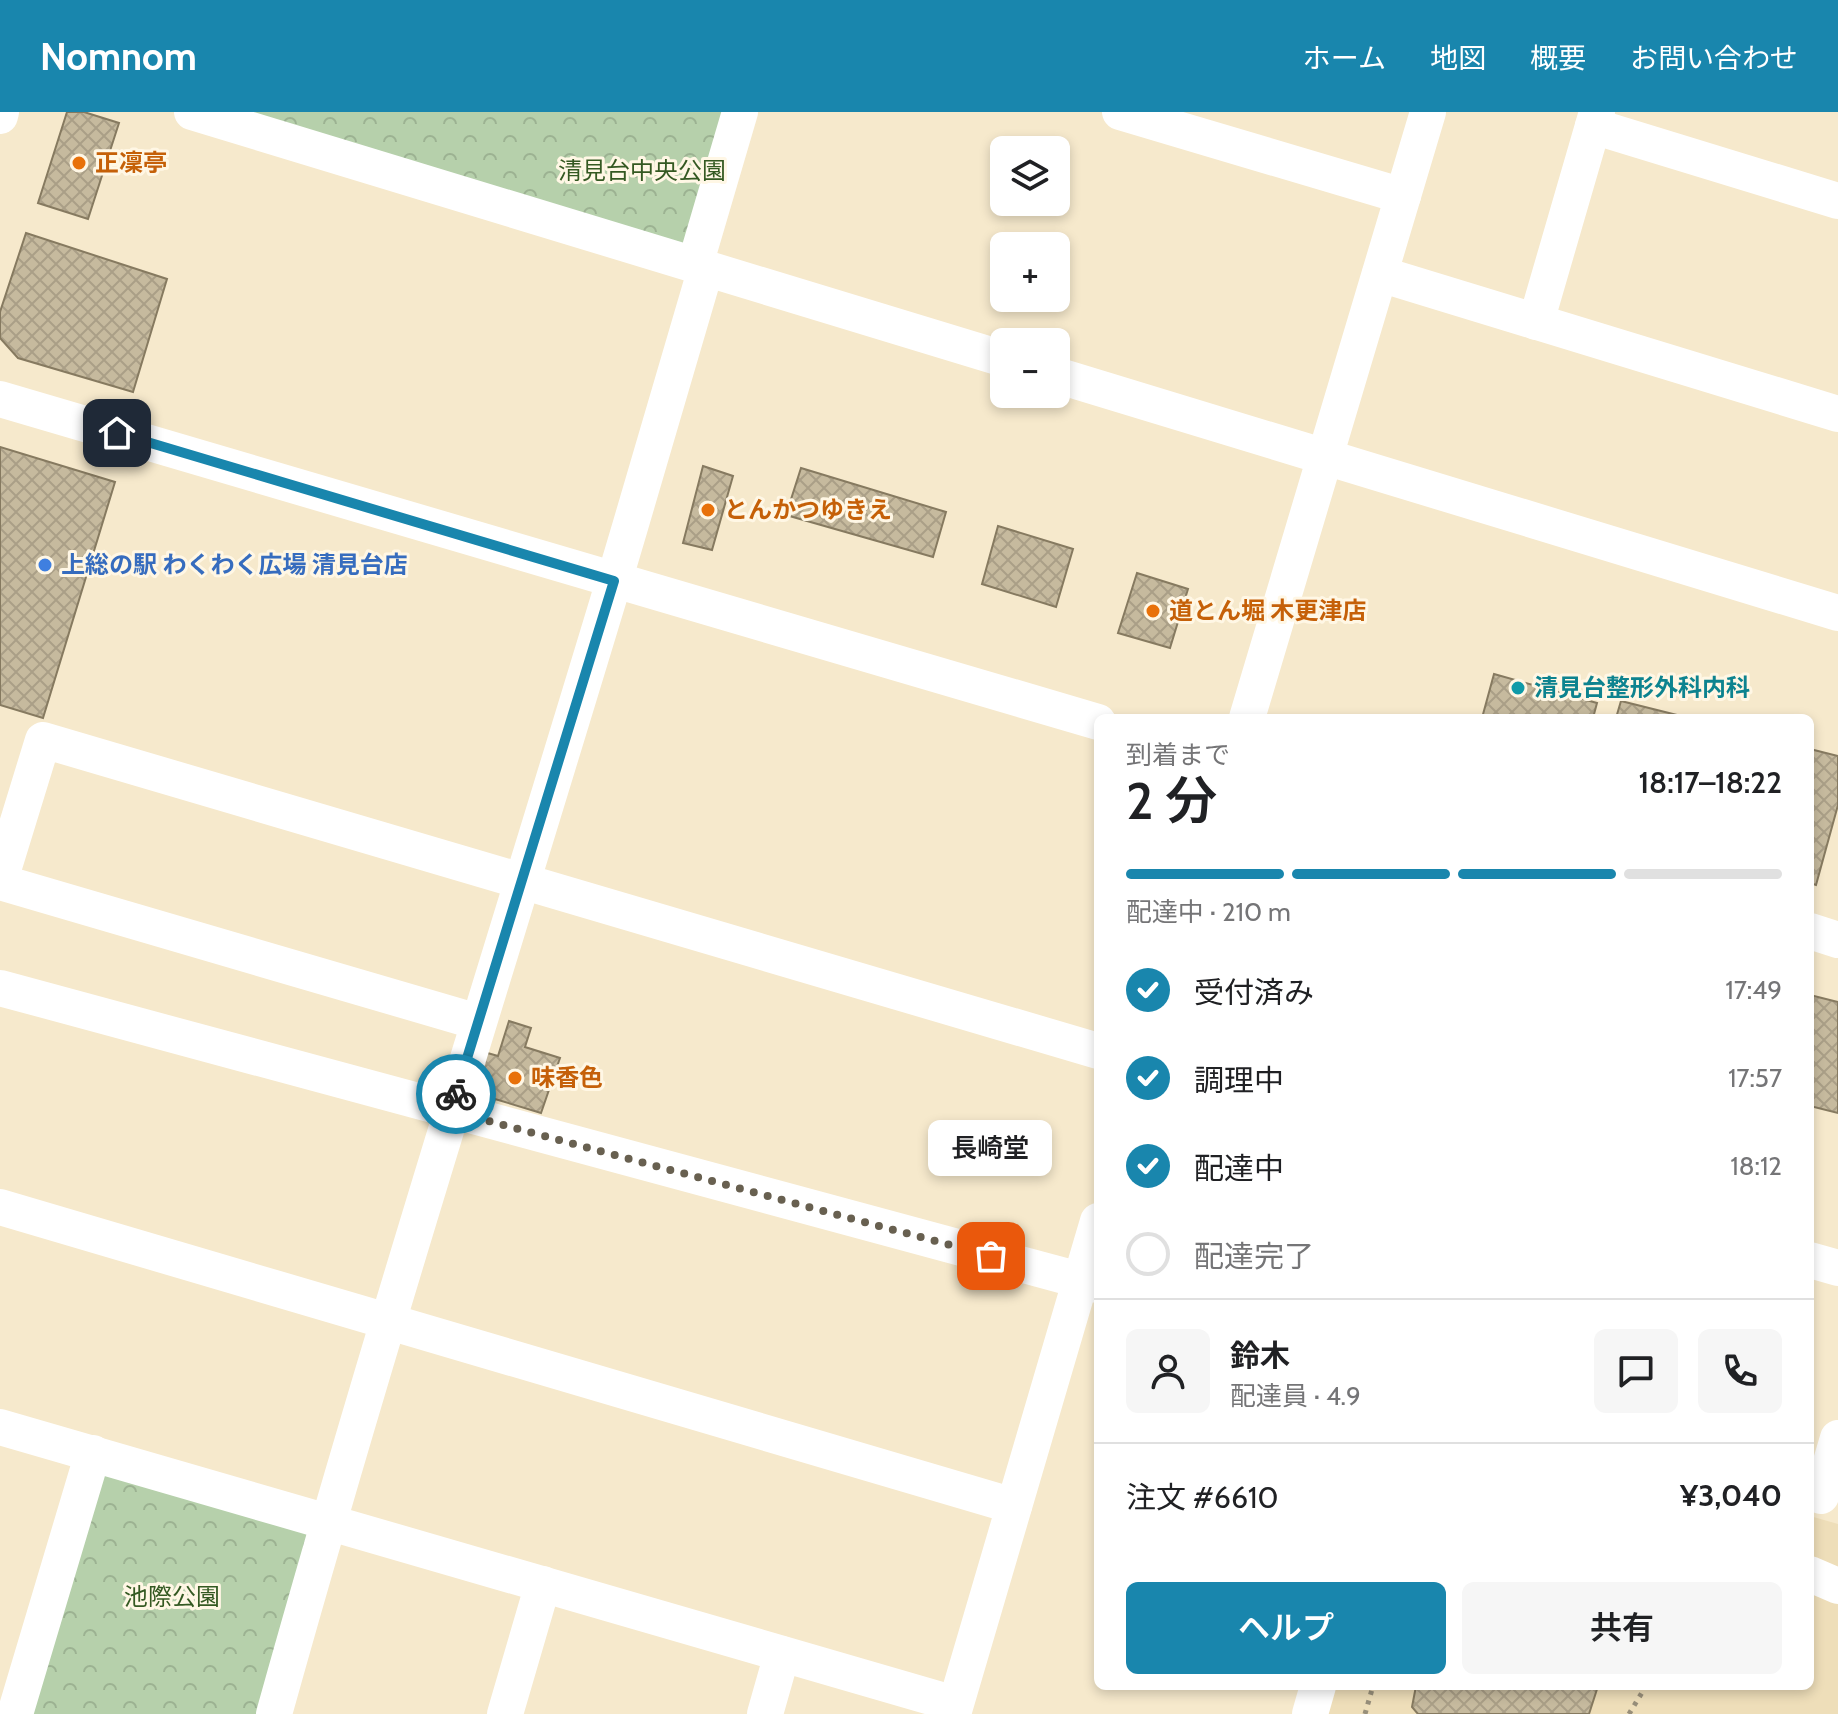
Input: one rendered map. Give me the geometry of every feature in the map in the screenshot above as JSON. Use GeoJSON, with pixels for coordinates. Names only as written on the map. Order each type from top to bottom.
{"type":"FeatureCollection","features":[{"type":"Feature","properties":{"kind":"street"},"geometry":{"type":"LineString","coordinates":[[192,112],[990,355]]}},
{"type":"Feature","properties":{"kind":"street"},"geometry":{"type":"LineString","coordinates":[[274,1714],[328,1521],[451,1111],[614,581],[740,112]]}},
{"type":"Feature","properties":{"kind":"street"},"geometry":{"type":"LineString","coordinates":[[1120,112],[1403,196]]}},
{"type":"Feature","properties":{"kind":"street"},"geometry":{"type":"LineString","coordinates":[[1248,714],[1428,112]]}},
{"type":"Feature","properties":{"kind":"street"},"geometry":{"type":"LineString","coordinates":[[1536,322],[1595,119],[1838,201]]}},
{"type":"Feature","properties":{"kind":"street"},"geometry":{"type":"LineString","coordinates":[[1380,274],[1838,414]]}},
{"type":"Feature","properties":{"kind":"street"},"geometry":{"type":"LineString","coordinates":[[1070,379],[1838,613]]}},
{"type":"Feature","properties":{"kind":"street"},"geometry":{"type":"LineString","coordinates":[[0,399],[1094,721]]}},
{"type":"Feature","properties":{"kind":"street"},"geometry":{"type":"LineString","coordinates":[[478,1022],[0,881],[43,740],[1094,1050]]}},
{"type":"Feature","properties":{"kind":"street"},"geometry":{"type":"LineString","coordinates":[[1814,932],[1838,940]]}},
{"type":"Feature","properties":{"kind":"street"},"geometry":{"type":"LineString","coordinates":[[0,988],[1089,1283]]}},
{"type":"Feature","properties":{"kind":"street"},"geometry":{"type":"LineString","coordinates":[[0,1207],[1014,1506]]}},
{"type":"Feature","properties":{"kind":"street"},"geometry":{"type":"LineString","coordinates":[[0,1427],[782,1654],[954,1709],[1014,1506],[1089,1283],[1094,1249]]}},
{"type":"Feature","properties":{"kind":"street"},"geometry":{"type":"LineString","coordinates":[[1814,1261],[1838,1268]]}},
{"type":"Feature","properties":{"kind":"street"},"geometry":{"type":"LineString","coordinates":[[1823,1496],[1838,1438]]}},
{"type":"Feature","properties":{"kind":"street"},"geometry":{"type":"LineString","coordinates":[[15,1714],[93,1453]]}},
{"type":"Feature","properties":{"kind":"street"},"geometry":{"type":"LineString","coordinates":[[1814,1576],[1838,1586]]}},
{"type":"Feature","properties":{"kind":"street"},"geometry":{"type":"LineString","coordinates":[[505,1714],[543,1584]]}},
{"type":"Feature","properties":{"kind":"street"},"geometry":{"type":"LineString","coordinates":[[765,1714],[782,1654]]}},
{"type":"Feature","properties":{"kind":"street"},"geometry":{"type":"LineString","coordinates":[[1310,1714],[1317,1690]]}},
{"type":"Feature","properties":{"kind":"path"},"geometry":{"type":"LineString","coordinates":[[1365,1714],[1372,1690]]}},
{"type":"Feature","properties":{"kind":"path"},"geometry":{"type":"LineString","coordinates":[[1629,1714],[1644,1690]]}},
{"type":"Feature","properties":{"kind":"shaded area"},"geometry":{"type":"Polygon","coordinates":[[[1814,1517],[1838,1524],[1838,1714],[1327,1714],[1334,1690],[1814,1690],[1814,1517]]]}},
{"type":"Feature","properties":{"kind":"green space","name":"清見台中央公園"},"geometry":{"type":"Polygon","coordinates":[[[238,112],[726,112],[687,246],[238,112]]]}},
{"type":"Feature","properties":{"kind":"green space","name":"池際公園"},"geometry":{"type":"Polygon","coordinates":[[[93,1453],[328,1521],[274,1714],[15,1714],[93,1453]]]}},
{"type":"Feature","properties":{"kind":"building","name":"正凜亭"},"geometry":{"type":"Polygon","coordinates":[[[67,112],[84,112],[119,123],[88,219],[38,203],[67,112]]]}},
{"type":"Feature","properties":{"kind":"building"},"geometry":{"type":"Polygon","coordinates":[[[26,233],[167,279],[133,392],[18,358],[0,338],[0,312],[26,233]]]}},
{"type":"Feature","properties":{"kind":"building","name":"上総の駅 わくわく広場 清見台店"},"geometry":{"type":"Polygon","coordinates":[[[0,447],[115,482],[43,718],[0,705],[0,447]]]}},
{"type":"Feature","properties":{"kind":"building","name":"とんかつゆきえ"},"geometry":{"type":"Polygon","coordinates":[[[703,466],[733,476],[712,550],[683,543],[703,466]]]}},
{"type":"Feature","properties":{"kind":"building"},"geometry":{"type":"Polygon","coordinates":[[[801,468],[946,512],[933,557],[786,515],[801,468]]]}},
{"type":"Feature","properties":{"kind":"building"},"geometry":{"type":"Polygon","coordinates":[[[998,526],[1073,549],[1056,607],[982,584],[998,526]]]}},
{"type":"Feature","properties":{"kind":"building","name":"道とん堀 木更津店"},"geometry":{"type":"Polygon","coordinates":[[[1137,573],[1188,589],[1170,648],[1118,633],[1137,573]]]}},
{"type":"Feature","properties":{"kind":"building","name":"清見台整形外科内科"},"geometry":{"type":"Polygon","coordinates":[[[1494,674],[1597,703],[1594,714],[1483,714],[1494,674]]]}},
{"type":"Feature","properties":{"kind":"building"},"geometry":{"type":"Polygon","coordinates":[[[1621,701],[1673,714],[1617,714],[1621,701]]]}},
{"type":"Feature","properties":{"kind":"building"},"geometry":{"type":"Polygon","coordinates":[[[1814,750],[1838,756],[1838,805],[1816,885],[1814,750]]]}},
{"type":"Feature","properties":{"kind":"building"},"geometry":{"type":"Polygon","coordinates":[[[1814,996],[1838,1002],[1838,1113],[1814,1107],[1814,996]]]}},
{"type":"Feature","properties":{"kind":"building","name":"味香色"},"geometry":{"type":"Polygon","coordinates":[[[509,1021],[531,1028],[525,1047],[560,1058],[541,1113],[495,1099],[491,1111],[469,1104],[484,1052],[498,1056],[509,1021]]]}},
{"type":"Feature","properties":{"kind":"building"},"geometry":{"type":"Polygon","coordinates":[[[1415,1690],[1597,1690],[1589,1714],[1418,1714],[1412,1707],[1415,1690]]]}},
{"type":"Feature","properties":{"kind":"way so far"},"geometry":{"type":"LineString","coordinates":[[456,1094],[451,1111],[991,1256]]}},
{"type":"Feature","properties":{"kind":"place","name":"正凜亭"},"geometry":{"type":"Point","coordinates":[79,163]}},
{"type":"Feature","properties":{"kind":"place","name":"とんかつゆきえ"},"geometry":{"type":"Point","coordinates":[708,510]}},
{"type":"Feature","properties":{"kind":"place","name":"上総の駅 わくわく広場 清見台店"},"geometry":{"type":"Point","coordinates":[45,565]}},
{"type":"Feature","properties":{"kind":"place","name":"道とん堀 木更津店"},"geometry":{"type":"Point","coordinates":[1153,611]}},
{"type":"Feature","properties":{"kind":"place","name":"清見台整形外科内科"},"geometry":{"type":"Point","coordinates":[1518,688]}},
{"type":"Feature","properties":{"kind":"place","name":"味香色"},"geometry":{"type":"Point","coordinates":[515,1078]}},
{"type":"Feature","properties":{"kind":"place","name":"長崎堂"},"geometry":{"type":"Point","coordinates":[991,1256]}},
{"type":"Feature","properties":{"kind":"route"},"geometry":{"type":"LineString","coordinates":[[117,433],[614,581],[456,1094]]}}]}
